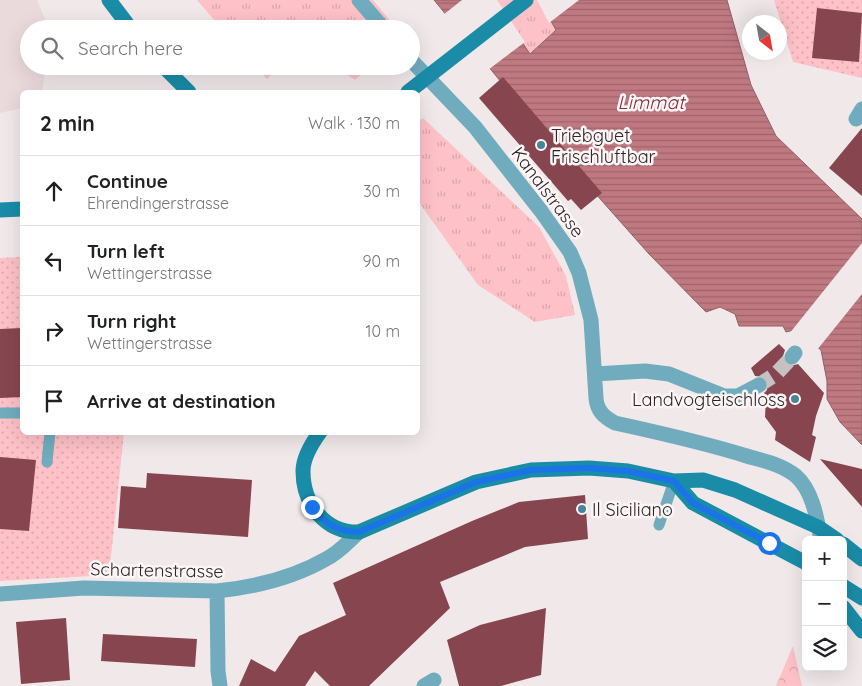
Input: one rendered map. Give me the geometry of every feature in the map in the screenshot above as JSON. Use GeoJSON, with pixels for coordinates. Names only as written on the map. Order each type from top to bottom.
{"type":"FeatureCollection","features":[{"type":"Feature","properties":{"kind":"main road"},"geometry":{"type":"LineString","coordinates":[[109,0],[124,20]]}},
{"type":"Feature","properties":{"kind":"main road"},"geometry":{"type":"LineString","coordinates":[[411,90],[526,0]]}},
{"type":"Feature","properties":{"kind":"main road"},"geometry":{"type":"LineString","coordinates":[[172,75],[187,90]]}},
{"type":"Feature","properties":{"kind":"main road"},"geometry":{"type":"LineString","coordinates":[[0,210],[20,209]]}},
{"type":"Feature","properties":{"kind":"main road"},"geometry":{"type":"LineString","coordinates":[[318,435],[304,464],[305,492],[312,507],[325,522],[340,530],[359,532],[476,482],[531,470],[589,468],[628,471],[674,481],[703,480],[735,490],[819,533]]}},
{"type":"Feature","properties":{"kind":"main road"},"geometry":{"type":"LineString","coordinates":[[674,481],[693,503],[802,561]]}},
{"type":"Feature","properties":{"kind":"main road"},"geometry":{"type":"LineString","coordinates":[[847,547],[862,559]]}},
{"type":"Feature","properties":{"kind":"main road"},"geometry":{"type":"LineString","coordinates":[[847,589],[862,598]]}},
{"type":"Feature","properties":{"kind":"main road"},"geometry":{"type":"LineString","coordinates":[[847,612],[862,631]]}},
{"type":"Feature","properties":{"kind":"street"},"geometry":{"type":"LineString","coordinates":[[359,0],[376,20]]}},
{"type":"Feature","properties":{"kind":"street","name":"Kanalstrasse"},"geometry":{"type":"LineString","coordinates":[[420,70],[475,128],[541,211],[570,252],[579,273],[591,320],[597,406],[615,423],[716,446],[782,468],[796,476],[806,490],[819,533]]}},
{"type":"Feature","properties":{"kind":"street"},"geometry":{"type":"LineString","coordinates":[[595,374],[645,371],[669,374],[724,396],[738,396],[759,385]]}},
{"type":"Feature","properties":{"kind":"street","name":"Schartenstrasse"},"geometry":{"type":"LineString","coordinates":[[0,594],[92,588],[217,591],[282,578],[326,560],[359,532]]}},
{"type":"Feature","properties":{"kind":"street"},"geometry":{"type":"LineString","coordinates":[[217,591],[218,671],[220,686]]}},
{"type":"Feature","properties":{"kind":"lane"},"geometry":{"type":"LineString","coordinates":[[0,413],[20,414]]}},
{"type":"Feature","properties":{"kind":"lane"},"geometry":{"type":"LineString","coordinates":[[48,462],[50,435]]}},
{"type":"Feature","properties":{"kind":"lane"},"geometry":{"type":"LineString","coordinates":[[659,525],[674,481]]}},
{"type":"Feature","properties":{"kind":"shaded area"},"geometry":{"type":"Polygon","coordinates":[[[0,0],[37,0],[45,20],[20,20],[20,75],[45,75],[42,90],[20,90],[20,108],[0,113],[0,0]]]}},
{"type":"Feature","properties":{"kind":"green space"},"geometry":{"type":"Polygon","coordinates":[[[197,0],[373,0],[390,20],[214,20],[197,0]]]}},
{"type":"Feature","properties":{"kind":"green space"},"geometry":{"type":"Polygon","coordinates":[[[494,0],[539,0],[556,30],[530,54],[494,0]]]}},
{"type":"Feature","properties":{"kind":"green space"},"geometry":{"type":"Polygon","coordinates":[[[774,0],[862,0],[862,78],[793,62],[787,42],[787,15],[779,15],[774,0]]]}},
{"type":"Feature","properties":{"kind":"green space"},"geometry":{"type":"Polygon","coordinates":[[[263,75],[272,75],[267,79],[263,75]]]}},
{"type":"Feature","properties":{"kind":"green space"},"geometry":{"type":"Polygon","coordinates":[[[347,75],[360,75],[355,80],[347,75]]]}},
{"type":"Feature","properties":{"kind":"green space"},"geometry":{"type":"Polygon","coordinates":[[[423,118],[539,227],[566,276],[575,315],[535,322],[478,285],[420,204],[420,120],[423,118]]]}},
{"type":"Feature","properties":{"kind":"green space"},"geometry":{"type":"Polygon","coordinates":[[[20,257],[20,435],[124,435],[109,575],[0,581],[0,258],[20,257]]]}},
{"type":"Feature","properties":{"kind":"green space"},"geometry":{"type":"Polygon","coordinates":[[[793,646],[802,686],[776,686],[793,646]]]}},
{"type":"Feature","properties":{"kind":"water","name":"Limmat"},"geometry":{"type":"Polygon","coordinates":[[[434,0],[494,0],[530,54],[556,30],[539,0],[727,0],[742,53],[742,60],[744,60],[751,85],[776,136],[862,219],[862,445],[840,422],[827,399],[827,381],[821,350],[794,330],[786,332],[783,326],[739,326],[735,314],[720,307],[706,312],[649,254],[555,148],[434,0]]]}},
{"type":"Feature","properties":{"kind":"pier"},"geometry":{"type":"Polygon","coordinates":[[[462,0],[497,0],[525,42],[488,70],[443,15],[462,0]]]}},
{"type":"Feature","properties":{"kind":"pier"},"geometry":{"type":"Polygon","coordinates":[[[537,0],[579,0],[549,23],[537,0]]]}},
{"type":"Feature","properties":{"kind":"pier"},"geometry":{"type":"Polygon","coordinates":[[[862,243],[862,294],[817,350],[794,333],[789,334],[862,243]]]}},
{"type":"Feature","properties":{"kind":"building"},"geometry":{"type":"Polygon","coordinates":[[[817,8],[862,13],[859,62],[812,58],[817,8]]]}},
{"type":"Feature","properties":{"kind":"building","name":"Triebguet Frischluftbar"},"geometry":{"type":"Polygon","coordinates":[[[503,77],[602,193],[581,210],[571,199],[568,201],[479,98],[503,77]]]}},
{"type":"Feature","properties":{"kind":"building"},"geometry":{"type":"Polygon","coordinates":[[[862,128],[862,196],[829,168],[862,128]]]}},
{"type":"Feature","properties":{"kind":"building"},"geometry":{"type":"Polygon","coordinates":[[[20,328],[20,397],[0,398],[0,329],[20,328]]]}},
{"type":"Feature","properties":{"kind":"building","name":"Landvogteischloss"},"geometry":{"type":"Polygon","coordinates":[[[779,344],[785,350],[783,356],[786,364],[791,366],[798,364],[824,393],[812,435],[816,437],[810,462],[775,440],[776,432],[765,417],[766,397],[764,393],[767,390],[767,381],[764,377],[755,376],[751,368],[779,344]]]}},
{"type":"Feature","properties":{"kind":"building"},"geometry":{"type":"Polygon","coordinates":[[[0,457],[36,460],[29,531],[0,529],[0,457]]]}},
{"type":"Feature","properties":{"kind":"building"},"geometry":{"type":"Polygon","coordinates":[[[820,459],[862,469],[862,507],[820,459]]]}},
{"type":"Feature","properties":{"kind":"building"},"geometry":{"type":"Polygon","coordinates":[[[147,473],[252,480],[248,537],[118,528],[121,486],[146,488],[147,473]]]}},
{"type":"Feature","properties":{"kind":"building"},"geometry":{"type":"Polygon","coordinates":[[[585,495],[588,539],[525,547],[440,582],[450,608],[369,686],[330,686],[315,671],[305,686],[239,686],[251,659],[275,672],[299,636],[346,615],[333,583],[519,502],[585,495]]]}},
{"type":"Feature","properties":{"kind":"building"},"geometry":{"type":"Polygon","coordinates":[[[546,608],[541,675],[501,686],[459,686],[447,640],[480,625],[546,608]]]}},
{"type":"Feature","properties":{"kind":"building"},"geometry":{"type":"Polygon","coordinates":[[[66,618],[70,680],[21,684],[16,622],[66,618]]]}},
{"type":"Feature","properties":{"kind":"building"},"geometry":{"type":"Polygon","coordinates":[[[103,634],[197,639],[195,667],[101,661],[103,634]]]}},
{"type":"Feature","properties":{"kind":"tunnel"},"geometry":{"type":"LineString","coordinates":[[759,385],[776,374],[792,357]]}},
{"type":"Feature","properties":{"kind":"place","name":"Triebguet Frischluftbar"},"geometry":{"type":"Point","coordinates":[541,145]}},
{"type":"Feature","properties":{"kind":"place","name":"Landvogteischloss"},"geometry":{"type":"Point","coordinates":[795,399]}},
{"type":"Feature","properties":{"kind":"place","name":"Il Siciliano"},"geometry":{"type":"Point","coordinates":[582,509]}},
{"type":"Feature","properties":{"kind":"route"},"geometry":{"type":"LineString","coordinates":[[312,507],[325,522],[340,530],[359,532],[476,482],[531,470],[589,468],[628,471],[674,481],[693,503],[769,543]]}}]}
